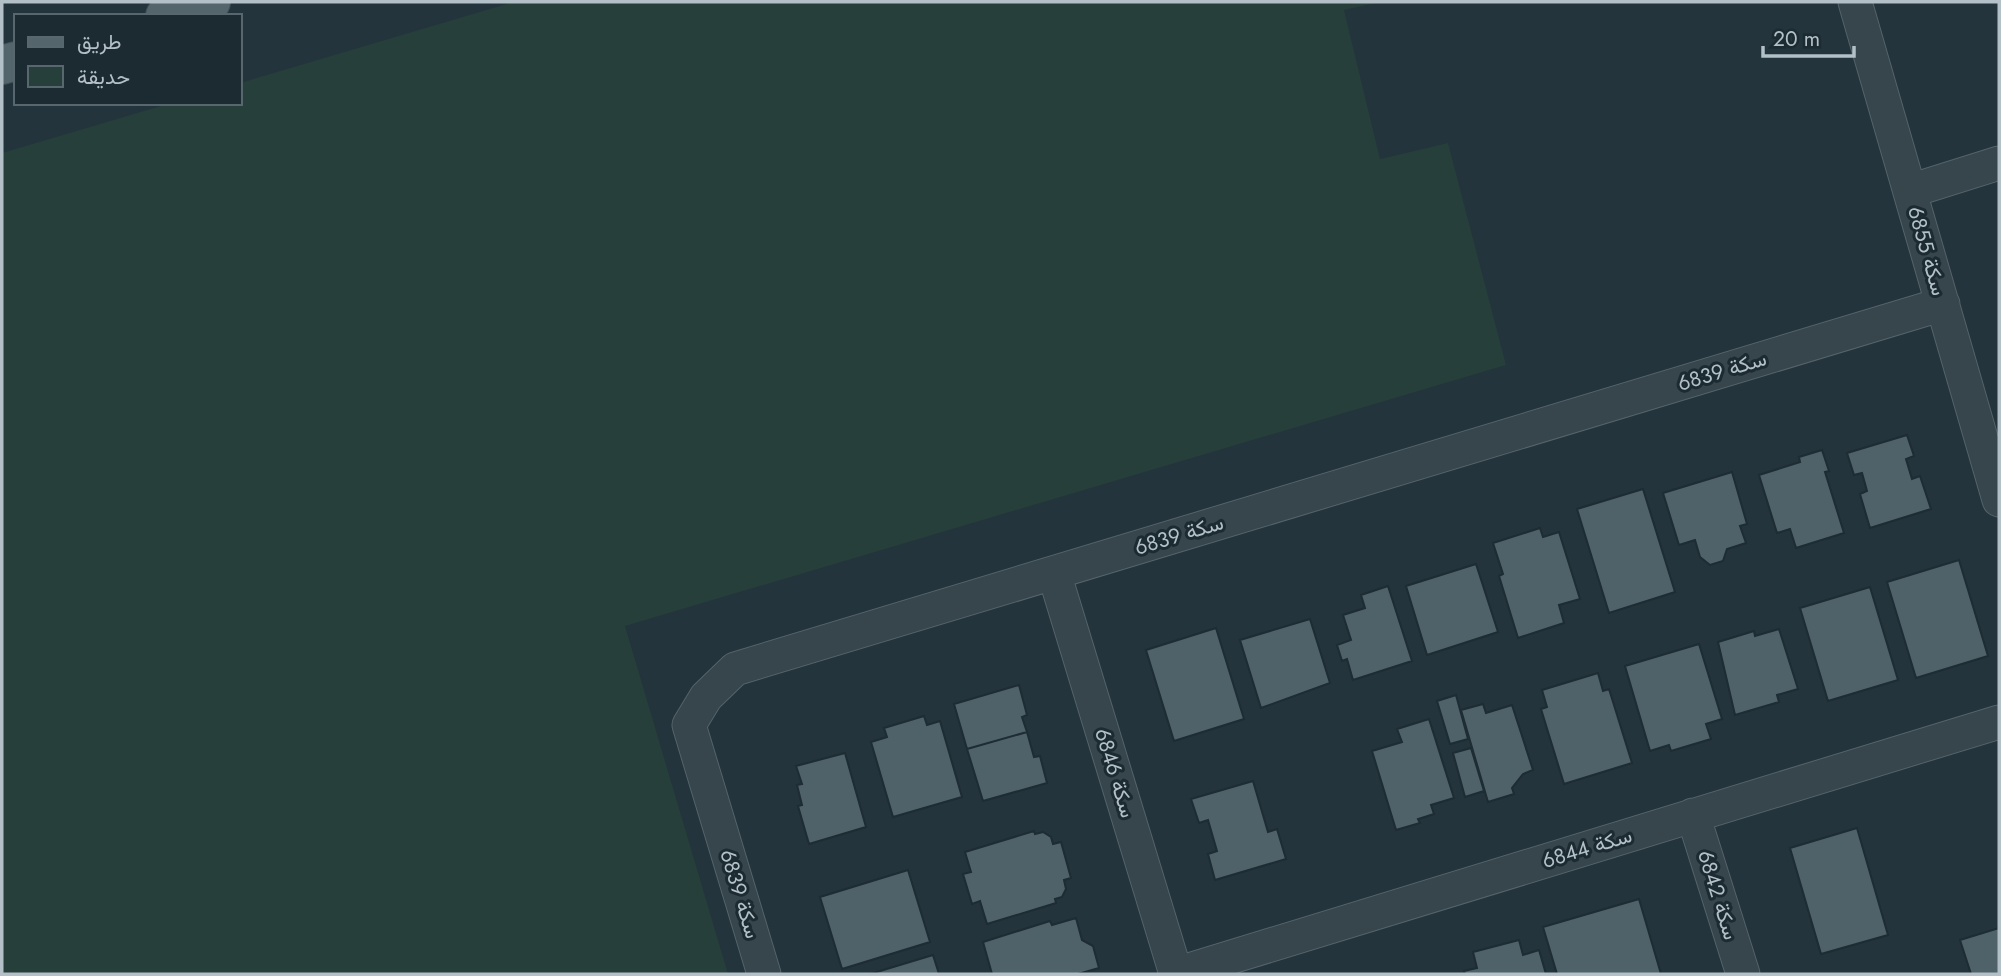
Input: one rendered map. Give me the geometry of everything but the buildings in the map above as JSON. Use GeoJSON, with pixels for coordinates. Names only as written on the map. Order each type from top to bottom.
{"type":"FeatureCollection","features":[{"type":"Feature","properties":{"kind":"main road"},"geometry":{"type":"LineString","coordinates":[[172,14],[211,2]]}},
{"type":"Feature","properties":{"kind":"street","name":"سكة 6855"},"geometry":{"type":"LineString","coordinates":[[1856,2],[1999,500]]}},
{"type":"Feature","properties":{"kind":"street"},"geometry":{"type":"LineString","coordinates":[[1910,191],[1999,163]]}},
{"type":"Feature","properties":{"kind":"street","name":"سكة 6839"},"geometry":{"type":"LineString","coordinates":[[765,974],[689,724],[706,697],[735,669],[1943,304]]}},
{"type":"Feature","properties":{"kind":"street","name":"سكة 6846"},"geometry":{"type":"LineString","coordinates":[[1054,573],[1176,974]]}},
{"type":"Feature","properties":{"kind":"street","name":"سكة 6844"},"geometry":{"type":"LineString","coordinates":[[1176,974],[1999,722]]}},
{"type":"Feature","properties":{"kind":"street","name":"سكة 6842"},"geometry":{"type":"LineString","coordinates":[[1693,815],[1743,974]]}},
{"type":"Feature","properties":{"kind":"green space"},"geometry":{"type":"Polygon","coordinates":[[[513,2],[1380,2],[1344,10],[1380,159],[1448,143],[1506,365],[625,626],[728,974],[2,974],[2,153],[164,105],[242,105],[242,82],[513,2]]]}}]}
